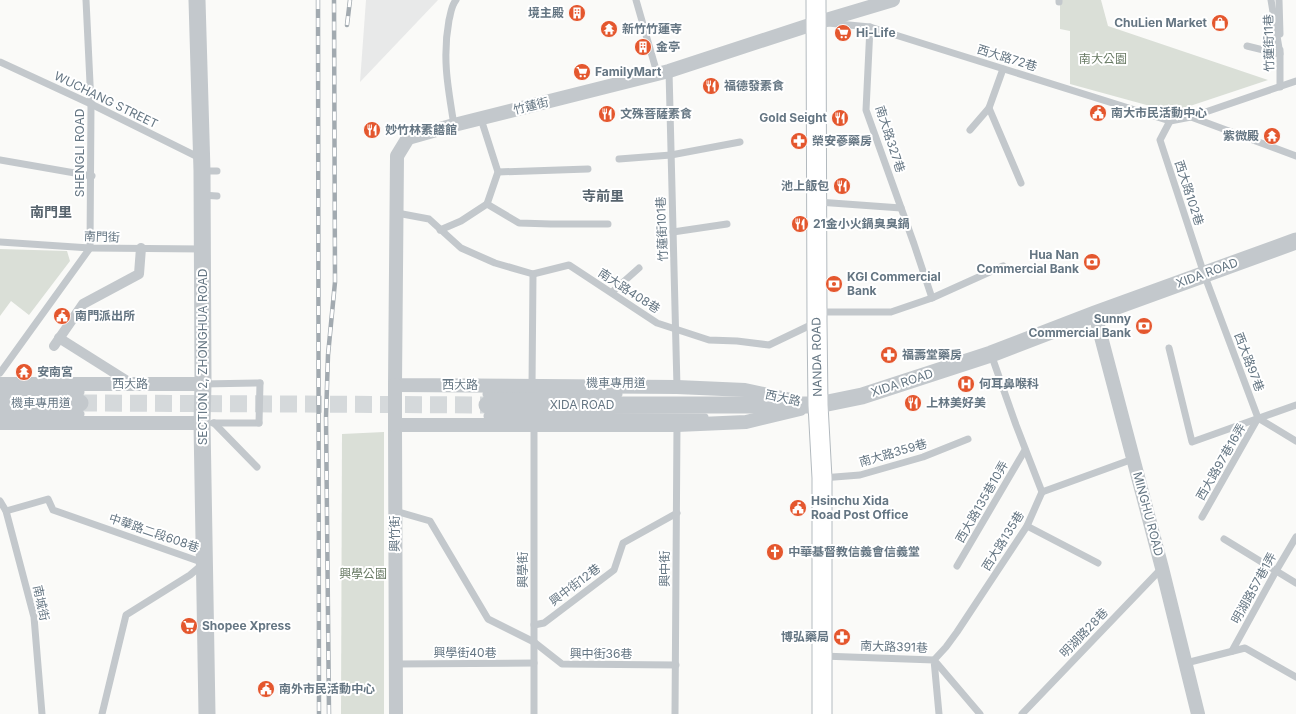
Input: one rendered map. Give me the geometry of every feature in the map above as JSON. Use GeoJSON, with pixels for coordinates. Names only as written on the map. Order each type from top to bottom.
{"type":"FeatureCollection","features":[{"type":"Feature","properties":{"kind":"main road","name":"NANDA ROAD"},"geometry":{"type":"LineString","coordinates":[[816,0],[818,405],[822,478],[822,714]]}},
{"type":"Feature","properties":{"kind":"street","name":"SECTION 2, ZHONGHUA ROAD"},"geometry":{"type":"LineString","coordinates":[[197,0],[209,196],[203,249],[203,384],[208,423],[207,714]]}},
{"type":"Feature","properties":{"kind":"street","name":"竹蓮街"},"geometry":{"type":"LineString","coordinates":[[395,385],[397,156],[408,138],[663,72],[816,22],[893,0]]}},
{"type":"Feature","properties":{"kind":"street","name":"XIDA ROAD"},"geometry":{"type":"LineString","coordinates":[[487,405],[818,405],[862,396],[991,354],[1095,314],[1296,241]]}},
{"type":"Feature","properties":{"kind":"street"},"geometry":{"type":"LineString","coordinates":[[133,384],[56,342],[84,304],[139,274],[141,248]]}},
{"type":"Feature","properties":{"kind":"street","name":"MINGHU ROAD"},"geometry":{"type":"LineString","coordinates":[[1095,314],[1162,568],[1198,714]]}},
{"type":"Feature","properties":{"kind":"street","name":"西大路"},"geometry":{"type":"LineString","coordinates":[[0,384],[203,384]]}},
{"type":"Feature","properties":{"kind":"street","name":"西大路"},"geometry":{"type":"LineString","coordinates":[[395,385],[678,387],[745,390],[818,405]]}},
{"type":"Feature","properties":{"kind":"street","name":"興竹街"},"geometry":{"type":"LineString","coordinates":[[395,385],[396,714]]}},
{"type":"Feature","properties":{"kind":"street"},"geometry":{"type":"LineString","coordinates":[[0,403],[81,403]]}},
{"type":"Feature","properties":{"kind":"street","name":"西大路"},"geometry":{"type":"LineString","coordinates":[[395,425],[677,425],[746,422],[818,405]]}},
{"type":"Feature","properties":{"kind":"street"},"geometry":{"type":"LineString","coordinates":[[0,423],[208,423]]}},
{"type":"Feature","properties":{"kind":"lane","name":"SHENGLI ROAD"},"geometry":{"type":"LineString","coordinates":[[86,0],[91,104],[92,176],[90,248]]}},
{"type":"Feature","properties":{"kind":"lane"},"geometry":{"type":"LineString","coordinates":[[454,125],[446,73],[446,36],[452,4],[456,0]]}},
{"type":"Feature","properties":{"kind":"lane","name":"竹蓮街101巷"},"geometry":{"type":"LineString","coordinates":[[636,0],[663,72],[671,155],[678,387]]}},
{"type":"Feature","properties":{"kind":"lane"},"geometry":{"type":"LineString","coordinates":[[1248,46],[1280,54],[1271,0]]}},
{"type":"Feature","properties":{"kind":"lane","name":"竹蓮街11巷"},"geometry":{"type":"LineString","coordinates":[[1280,0],[1280,87]]}},
{"type":"Feature","properties":{"kind":"lane","name":"西大路72巷"},"geometry":{"type":"LineString","coordinates":[[816,22],[870,27],[1170,121],[1191,117],[1296,81]]}},
{"type":"Feature","properties":{"kind":"lane","name":"南大路327巷"},"geometry":{"type":"LineString","coordinates":[[870,27],[866,110],[932,298]]}},
{"type":"Feature","properties":{"kind":"lane","name":"WUCHANG STREET"},"geometry":{"type":"LineString","coordinates":[[0,62],[91,104],[207,167]]}},
{"type":"Feature","properties":{"kind":"lane"},"geometry":{"type":"LineString","coordinates":[[970,130],[989,108],[1003,69]]}},
{"type":"Feature","properties":{"kind":"lane"},"geometry":{"type":"LineString","coordinates":[[989,108],[1021,183]]}},
{"type":"Feature","properties":{"kind":"lane"},"geometry":{"type":"LineString","coordinates":[[1191,117],[1296,156]]}},
{"type":"Feature","properties":{"kind":"lane"},"geometry":{"type":"LineString","coordinates":[[440,230],[461,220],[487,204],[498,172],[481,119]]}},
{"type":"Feature","properties":{"kind":"lane","name":"西大路102巷"},"geometry":{"type":"LineString","coordinates":[[1170,121],[1160,140],[1204,274]]}},
{"type":"Feature","properties":{"kind":"lane"},"geometry":{"type":"LineString","coordinates":[[619,159],[671,155],[740,142]]}},
{"type":"Feature","properties":{"kind":"lane"},"geometry":{"type":"LineString","coordinates":[[0,160],[92,176]]}},
{"type":"Feature","properties":{"kind":"lane"},"geometry":{"type":"LineString","coordinates":[[498,172],[588,169]]}},
{"type":"Feature","properties":{"kind":"lane"},"geometry":{"type":"LineString","coordinates":[[816,202],[901,208]]}},
{"type":"Feature","properties":{"kind":"lane"},"geometry":{"type":"LineString","coordinates":[[487,204],[519,223],[608,224]]}},
{"type":"Feature","properties":{"kind":"lane"},"geometry":{"type":"LineString","coordinates":[[396,213],[430,219],[440,230],[461,248],[495,263],[533,274],[532,386]]}},
{"type":"Feature","properties":{"kind":"lane"},"geometry":{"type":"LineString","coordinates":[[673,232],[727,224]]}},
{"type":"Feature","properties":{"kind":"lane","name":"南門街"},"geometry":{"type":"LineString","coordinates":[[0,242],[90,248],[203,249]]}},
{"type":"Feature","properties":{"kind":"lane"},"geometry":{"type":"LineString","coordinates":[[0,373],[90,248]]}},
{"type":"Feature","properties":{"kind":"lane","name":"南大路408巷"},"geometry":{"type":"LineString","coordinates":[[533,274],[569,265],[657,323],[710,340],[737,341],[768,345],[817,322]]}},
{"type":"Feature","properties":{"kind":"lane"},"geometry":{"type":"LineString","coordinates":[[817,322],[824,312],[891,312],[932,298],[1002,266]]}},
{"type":"Feature","properties":{"kind":"lane"},"geometry":{"type":"LineString","coordinates":[[612,292],[639,268]]}},
{"type":"Feature","properties":{"kind":"lane","name":"西大路97巷"},"geometry":{"type":"LineString","coordinates":[[1204,274],[1258,418]]}},
{"type":"Feature","properties":{"kind":"lane"},"geometry":{"type":"LineString","coordinates":[[1169,348],[1192,442],[1296,405]]}},
{"type":"Feature","properties":{"kind":"lane"},"geometry":{"type":"LineString","coordinates":[[991,354],[1025,450],[1042,492],[1133,459]]}},
{"type":"Feature","properties":{"kind":"lane","name":"西大路"},"geometry":{"type":"LineString","coordinates":[[203,384],[260,383],[259,423],[208,423]]}},
{"type":"Feature","properties":{"kind":"lane","name":"機車專用道"},"geometry":{"type":"LineString","coordinates":[[487,405],[728,394],[745,390]]}},
{"type":"Feature","properties":{"kind":"lane","name":"機車專用道"},"geometry":{"type":"LineString","coordinates":[[0,392],[81,403]]}},
{"type":"Feature","properties":{"kind":"lane","name":"機車專用道"},"geometry":{"type":"LineString","coordinates":[[0,414],[81,403]]}},
{"type":"Feature","properties":{"kind":"lane"},"geometry":{"type":"LineString","coordinates":[[487,405],[726,417],[746,422]]}},
{"type":"Feature","properties":{"kind":"lane"},"geometry":{"type":"LineString","coordinates":[[1258,418],[1296,441]]}},
{"type":"Feature","properties":{"kind":"lane","name":"西大路97巷16弄"},"geometry":{"type":"LineString","coordinates":[[1202,517],[1258,418]]}},
{"type":"Feature","properties":{"kind":"lane"},"geometry":{"type":"LineString","coordinates":[[208,423],[257,467]]}},
{"type":"Feature","properties":{"kind":"lane","name":"興學街"},"geometry":{"type":"LineString","coordinates":[[534,425],[534,714]]}},
{"type":"Feature","properties":{"kind":"lane","name":"興中街"},"geometry":{"type":"LineString","coordinates":[[675,714],[677,425]]}},
{"type":"Feature","properties":{"kind":"lane","name":"南大路359巷"},"geometry":{"type":"LineString","coordinates":[[822,478],[860,474],[922,457],[968,439]]}},
{"type":"Feature","properties":{"kind":"lane","name":"西大路135巷10弄"},"geometry":{"type":"LineString","coordinates":[[957,566],[1025,450]]}},
{"type":"Feature","properties":{"kind":"lane","name":"西大路135巷"},"geometry":{"type":"LineString","coordinates":[[934,660],[957,632],[1027,526],[1042,492]]}},
{"type":"Feature","properties":{"kind":"lane","name":"中華路二段608巷"},"geometry":{"type":"LineString","coordinates":[[6,511],[48,499],[53,510],[205,563],[190,575],[126,615],[102,714]]}},
{"type":"Feature","properties":{"kind":"lane","name":"南城街"},"geometry":{"type":"LineString","coordinates":[[0,501],[6,511],[34,617],[42,714]]}},
{"type":"Feature","properties":{"kind":"lane","name":"興中街36巷"},"geometry":{"type":"LineString","coordinates":[[395,510],[430,521],[488,619],[534,642],[562,664],[676,665]]}},
{"type":"Feature","properties":{"kind":"lane","name":"興中街12巷"},"geometry":{"type":"LineString","coordinates":[[534,625],[544,623],[614,570],[624,543],[677,513]]}},
{"type":"Feature","properties":{"kind":"lane"},"geometry":{"type":"LineString","coordinates":[[1027,526],[1098,563]]}},
{"type":"Feature","properties":{"kind":"lane","name":"明湖路57巷1弄"},"geometry":{"type":"LineString","coordinates":[[1232,651],[1296,537]]}},
{"type":"Feature","properties":{"kind":"lane"},"geometry":{"type":"LineString","coordinates":[[1224,539],[1296,583]]}},
{"type":"Feature","properties":{"kind":"lane","name":"明湖路28巷"},"geometry":{"type":"LineString","coordinates":[[1022,714],[1162,568]]}},
{"type":"Feature","properties":{"kind":"lane"},"geometry":{"type":"LineString","coordinates":[[1186,663],[1245,648],[1296,677]]}},
{"type":"Feature","properties":{"kind":"lane","name":"南大路391巷"},"geometry":{"type":"LineString","coordinates":[[822,656],[934,660],[938,714]]}},
{"type":"Feature","properties":{"kind":"lane"},"geometry":{"type":"LineString","coordinates":[[934,660],[980,714]]}},
{"type":"Feature","properties":{"kind":"lane","name":"興學街40巷"},"geometry":{"type":"LineString","coordinates":[[396,664],[534,663]]}},
{"type":"Feature","properties":{"kind":"shaded area"},"geometry":{"type":"Polygon","coordinates":[[[366,0],[438,0],[360,82],[366,0]]]}},
{"type":"Feature","properties":{"kind":"green space","name":"南大公園"},"geometry":{"type":"Polygon","coordinates":[[[1060,0],[1101,0],[1108,26],[1268,80],[1172,112],[1070,84],[1070,31],[1060,29],[1060,0]]]}},
{"type":"Feature","properties":{"kind":"green space"},"geometry":{"type":"Polygon","coordinates":[[[0,249],[67,251],[70,261],[29,315],[11,301],[0,316],[0,249]]]}},
{"type":"Feature","properties":{"kind":"green space","name":"興學公園"},"geometry":{"type":"Polygon","coordinates":[[[384,432],[384,714],[341,714],[342,434],[384,432]]]}},
{"type":"Feature","properties":{"kind":"tunnel"},"geometry":{"type":"LineString","coordinates":[[80,403],[487,405]]}},
{"type":"Feature","properties":{"kind":"railway"},"geometry":{"type":"LineString","coordinates":[[318,0],[319,714]]}},
{"type":"Feature","properties":{"kind":"railway"},"geometry":{"type":"LineString","coordinates":[[329,714],[326,417],[328,355],[335,282],[334,0]]}},
{"type":"Feature","properties":{"kind":"railway"},"geometry":{"type":"LineString","coordinates":[[347,25],[350,0]]}},
{"type":"Feature","properties":{"kind":"place","name":"境主殿"},"geometry":{"type":"Point","coordinates":[577,13]}},
{"type":"Feature","properties":{"kind":"place","name":"ChuLien Market"},"geometry":{"type":"Point","coordinates":[1220,23]}},
{"type":"Feature","properties":{"kind":"place","name":"新竹竹蓮寺"},"geometry":{"type":"Point","coordinates":[609,29]}},
{"type":"Feature","properties":{"kind":"place","name":"Hi-Life"},"geometry":{"type":"Point","coordinates":[843,33]}},
{"type":"Feature","properties":{"kind":"place","name":"金亭"},"geometry":{"type":"Point","coordinates":[643,47]}},
{"type":"Feature","properties":{"kind":"place","name":"FamilyMart"},"geometry":{"type":"Point","coordinates":[582,72]}},
{"type":"Feature","properties":{"kind":"place","name":"福德發素食"},"geometry":{"type":"Point","coordinates":[711,86]}},
{"type":"Feature","properties":{"kind":"place","name":"南大市民活動中心"},"geometry":{"type":"Point","coordinates":[1098,113]}},
{"type":"Feature","properties":{"kind":"place","name":"文殊菩薩素食"},"geometry":{"type":"Point","coordinates":[607,114]}},
{"type":"Feature","properties":{"kind":"place","name":"Gold Seight"},"geometry":{"type":"Point","coordinates":[840,118]}},
{"type":"Feature","properties":{"kind":"place","name":"妙竹林素饍館"},"geometry":{"type":"Point","coordinates":[372,130]}},
{"type":"Feature","properties":{"kind":"place","name":"紫微殿"},"geometry":{"type":"Point","coordinates":[1272,136]}},
{"type":"Feature","properties":{"kind":"place","name":"榮安蔘藥房"},"geometry":{"type":"Point","coordinates":[799,141]}},
{"type":"Feature","properties":{"kind":"place","name":"池上飯包"},"geometry":{"type":"Point","coordinates":[842,186]}},
{"type":"Feature","properties":{"kind":"place","name":"21金小火鍋臭臭鍋"},"geometry":{"type":"Point","coordinates":[800,224]}},
{"type":"Feature","properties":{"kind":"place","name":"Hua Nan Commercial Bank"},"geometry":{"type":"Point","coordinates":[1092,262]}},
{"type":"Feature","properties":{"kind":"place","name":"KGI Commercial Bank"},"geometry":{"type":"Point","coordinates":[834,284]}},
{"type":"Feature","properties":{"kind":"place","name":"南門派出所"},"geometry":{"type":"Point","coordinates":[62,316]}},
{"type":"Feature","properties":{"kind":"place","name":"Sunny Commercial Bank"},"geometry":{"type":"Point","coordinates":[1144,326]}},
{"type":"Feature","properties":{"kind":"place","name":"福壽堂藥房"},"geometry":{"type":"Point","coordinates":[889,355]}},
{"type":"Feature","properties":{"kind":"place","name":"安南宮"},"geometry":{"type":"Point","coordinates":[24,372]}},
{"type":"Feature","properties":{"kind":"place","name":"何耳鼻喉科"},"geometry":{"type":"Point","coordinates":[966,384]}},
{"type":"Feature","properties":{"kind":"place","name":"上林美好美"},"geometry":{"type":"Point","coordinates":[913,403]}},
{"type":"Feature","properties":{"kind":"place","name":"Hsinchu Xida Road Post Office"},"geometry":{"type":"Point","coordinates":[798,508]}},
{"type":"Feature","properties":{"kind":"place","name":"中華基督教信義會信義堂"},"geometry":{"type":"Point","coordinates":[775,552]}},
{"type":"Feature","properties":{"kind":"place","name":"Shopee Xpress"},"geometry":{"type":"Point","coordinates":[189,626]}},
{"type":"Feature","properties":{"kind":"place","name":"博弘藥局"},"geometry":{"type":"Point","coordinates":[842,637]}},
{"type":"Feature","properties":{"kind":"place","name":"南外市民活動中心"},"geometry":{"type":"Point","coordinates":[266,689]}},
{"type":"Feature","properties":{"kind":"district","name":"寺前里"},"geometry":{"type":"Point","coordinates":[603,196]}},
{"type":"Feature","properties":{"kind":"district","name":"南門里"},"geometry":{"type":"Point","coordinates":[51,212]}}]}
